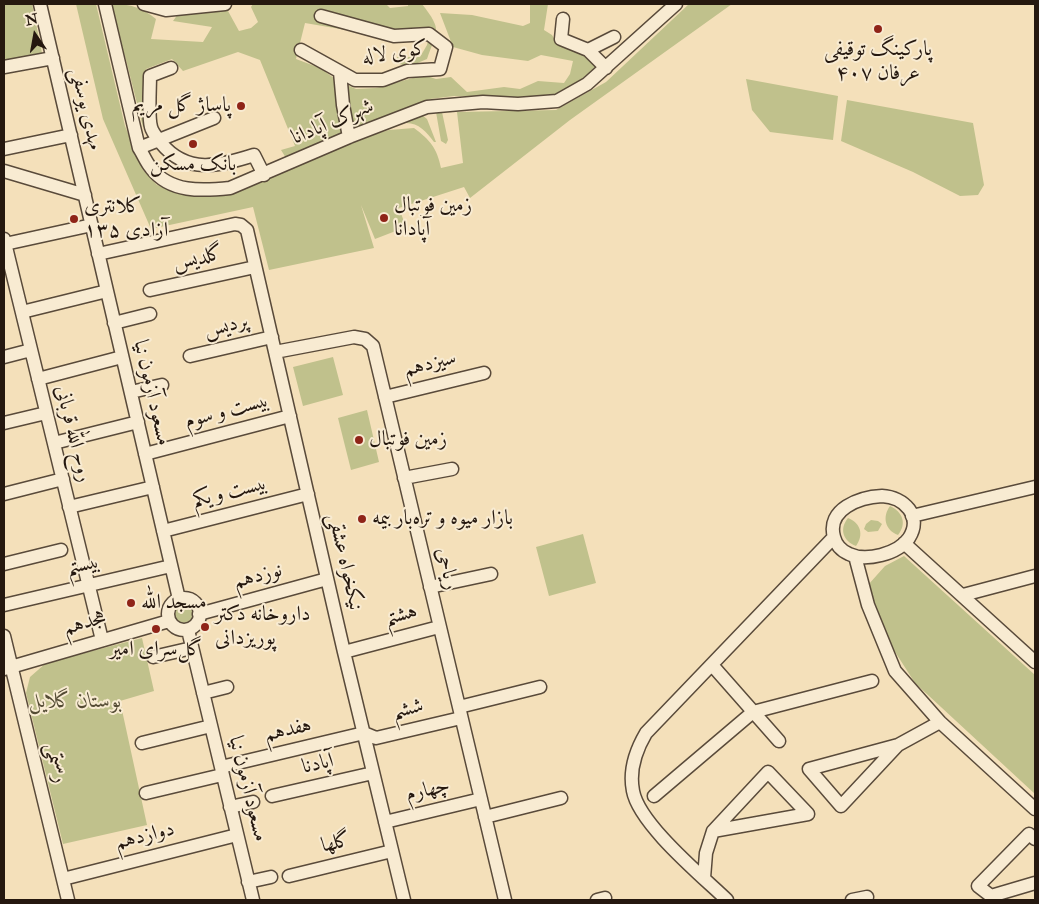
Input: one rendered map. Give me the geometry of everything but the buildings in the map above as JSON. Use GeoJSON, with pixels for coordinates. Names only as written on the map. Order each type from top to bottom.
{"type":"FeatureCollection","features":[{"type":"Feature","properties":{"kind":"street","name":"مهدی یوسفی"},"geometry":{"type":"LineString","coordinates":[[40,4],[85,195]]}},
{"type":"Feature","properties":{"kind":"street","name":"شهرک آپادانا"},"geometry":{"type":"LineString","coordinates":[[105,4],[139,148],[150,168],[161,178],[176,186],[191,190],[230,188],[427,106],[484,102],[518,104],[557,101],[587,84],[676,4]]}},
{"type":"Feature","properties":{"kind":"street"},"geometry":{"type":"LineString","coordinates":[[144,4],[166,10],[225,4]]}},
{"type":"Feature","properties":{"kind":"street","name":"کوی لاله"},"geometry":{"type":"LineString","coordinates":[[301,50],[355,80],[383,80],[406,71],[440,68],[446,47],[429,34],[394,36],[321,16]]}},
{"type":"Feature","properties":{"kind":"street"},"geometry":{"type":"LineString","coordinates":[[563,19],[560,39],[588,50],[606,68]]}},
{"type":"Feature","properties":{"kind":"street"},"geometry":{"type":"LineString","coordinates":[[588,50],[614,37]]}},
{"type":"Feature","properties":{"kind":"street"},"geometry":{"type":"LineString","coordinates":[[4,67],[53,58]]}},
{"type":"Feature","properties":{"kind":"street"},"geometry":{"type":"LineString","coordinates":[[171,68],[150,76],[151,127],[168,152],[186,163],[206,165],[224,164],[254,155],[264,175]]}},
{"type":"Feature","properties":{"kind":"street"},"geometry":{"type":"LineString","coordinates":[[340,72],[343,105],[349,137]]}},
{"type":"Feature","properties":{"kind":"street"},"geometry":{"type":"LineString","coordinates":[[139,148],[214,118]]}},
{"type":"Feature","properties":{"kind":"street"},"geometry":{"type":"LineString","coordinates":[[4,149],[71,135]]}},
{"type":"Feature","properties":{"kind":"street"},"geometry":{"type":"LineString","coordinates":[[4,171],[85,195]]}},
{"type":"Feature","properties":{"kind":"street","name":"مسعود آزمون نیا"},"geometry":{"type":"LineString","coordinates":[[85,195],[179,599]]}},
{"type":"Feature","properties":{"kind":"street","name":"نیکخواه عشقی"},"geometry":{"type":"LineString","coordinates":[[98,254],[235,224],[243,226],[247,233],[344,652],[404,900]]}},
{"type":"Feature","properties":{"kind":"street"},"geometry":{"type":"LineString","coordinates":[[4,241],[92,225]]}},
{"type":"Feature","properties":{"kind":"street","name":"روح الله قربانی"},"geometry":{"type":"LineString","coordinates":[[4,241],[9,285],[22,312],[102,640]]}},
{"type":"Feature","properties":{"kind":"street","name":"گلدیس"},"geometry":{"type":"LineString","coordinates":[[150,290],[255,267]]}},
{"type":"Feature","properties":{"kind":"street"},"geometry":{"type":"LineString","coordinates":[[22,312],[107,291]]}},
{"type":"Feature","properties":{"kind":"street"},"geometry":{"type":"LineString","coordinates":[[114,323],[150,314]]}},
{"type":"Feature","properties":{"kind":"street","name":"پردیس"},"geometry":{"type":"LineString","coordinates":[[190,356],[272,337]]}},
{"type":"Feature","properties":{"kind":"street","name":"ریاحی"},"geometry":{"type":"LineString","coordinates":[[275,352],[354,337],[365,339],[373,346],[505,900]]}},
{"type":"Feature","properties":{"kind":"street"},"geometry":{"type":"LineString","coordinates":[[4,357],[31,350]]}},
{"type":"Feature","properties":{"kind":"street"},"geometry":{"type":"LineString","coordinates":[[38,379],[122,357]]}},
{"type":"Feature","properties":{"kind":"street","name":"سیزدهم"},"geometry":{"type":"LineString","coordinates":[[385,397],[484,373]]}},
{"type":"Feature","properties":{"kind":"street"},"geometry":{"type":"LineString","coordinates":[[130,392],[162,385]]}},
{"type":"Feature","properties":{"kind":"street"},"geometry":{"type":"LineString","coordinates":[[4,423],[46,413]]}},
{"type":"Feature","properties":{"kind":"street","name":"بیست و سوم"},"geometry":{"type":"LineString","coordinates":[[145,454],[290,416]]}},
{"type":"Feature","properties":{"kind":"street"},"geometry":{"type":"LineString","coordinates":[[54,443],[138,422]]}},
{"type":"Feature","properties":{"kind":"street"},"geometry":{"type":"LineString","coordinates":[[404,478],[452,469]]}},
{"type":"Feature","properties":{"kind":"street"},"geometry":{"type":"LineString","coordinates":[[4,494],[63,479]]}},
{"type":"Feature","properties":{"kind":"street"},"geometry":{"type":"LineString","coordinates":[[69,507],[153,487]]}},
{"type":"Feature","properties":{"kind":"street"},"geometry":{"type":"LineString","coordinates":[[912,516],[1035,487]]}},
{"type":"Feature","properties":{"kind":"street","name":"بیست و یکم"},"geometry":{"type":"LineString","coordinates":[[163,531],[308,494]]}},
{"type":"Feature","properties":{"kind":"street"},"geometry":{"type":"LineString","coordinates":[[882,496],[898,499],[904,503],[912,516],[912,531],[904,543],[881,555],[855,556],[842,550],[834,537],[834,522],[837,515],[850,505],[865,498],[882,496]]}},
{"type":"Feature","properties":{"kind":"street"},"geometry":{"type":"LineString","coordinates":[[727,900],[657,832],[642,812],[632,791],[633,764],[638,747],[646,733],[834,537]]}},
{"type":"Feature","properties":{"kind":"street"},"geometry":{"type":"LineString","coordinates":[[904,543],[1035,662]]}},
{"type":"Feature","properties":{"kind":"street"},"geometry":{"type":"LineString","coordinates":[[4,564],[61,550]]}},
{"type":"Feature","properties":{"kind":"street"},"geometry":{"type":"LineString","coordinates":[[855,556],[868,605],[895,671],[940,722],[1035,809]]}},
{"type":"Feature","properties":{"kind":"street","name":"بیستم"},"geometry":{"type":"LineString","coordinates":[[4,605],[171,566]]}},
{"type":"Feature","properties":{"kind":"street"},"geometry":{"type":"LineString","coordinates":[[430,587],[491,574]]}},
{"type":"Feature","properties":{"kind":"street"},"geometry":{"type":"LineString","coordinates":[[963,595],[1035,576]]}},
{"type":"Feature","properties":{"kind":"street","name":"نوزدهم"},"geometry":{"type":"LineString","coordinates":[[199,614],[327,579]]}},
{"type":"Feature","properties":{"kind":"street"},"geometry":{"type":"LineString","coordinates":[[184,598],[193,602],[199,614],[196,624],[188,630],[177,628],[169,621],[168,610],[174,602],[184,598]]}},
{"type":"Feature","properties":{"kind":"street","name":"هجدهم"},"geometry":{"type":"LineString","coordinates":[[6,667],[169,621]]}},
{"type":"Feature","properties":{"kind":"street","name":"هشتم"},"geometry":{"type":"LineString","coordinates":[[344,652],[440,627]]}},
{"type":"Feature","properties":{"kind":"street","name":"مسعود آزمون نیا"},"geometry":{"type":"LineString","coordinates":[[188,630],[253,900]]}},
{"type":"Feature","properties":{"kind":"street","name":"رستمی"},"geometry":{"type":"LineString","coordinates":[[4,636],[6,667],[68,900]]}},
{"type":"Feature","properties":{"kind":"street"},"geometry":{"type":"LineString","coordinates":[[153,657],[192,648]]}},
{"type":"Feature","properties":{"kind":"street"},"geometry":{"type":"LineString","coordinates":[[712,665],[779,741]]}},
{"type":"Feature","properties":{"kind":"street"},"geometry":{"type":"LineString","coordinates":[[654,796],[753,712],[872,681]]}},
{"type":"Feature","properties":{"kind":"street","name":"ششم"},"geometry":{"type":"LineString","coordinates":[[364,733],[376,738],[540,687]]}},
{"type":"Feature","properties":{"kind":"street"},"geometry":{"type":"LineString","coordinates":[[203,693],[228,688]]}},
{"type":"Feature","properties":{"kind":"street"},"geometry":{"type":"LineString","coordinates":[[898,745],[841,806],[809,769],[898,745],[940,722]]}},
{"type":"Feature","properties":{"kind":"street"},"geometry":{"type":"LineString","coordinates":[[142,743],[211,726]]}},
{"type":"Feature","properties":{"kind":"street","name":"هفدهم"},"geometry":{"type":"LineString","coordinates":[[146,794],[222,771],[364,733]]}},
{"type":"Feature","properties":{"kind":"street"},"geometry":{"type":"LineString","coordinates":[[704,878],[706,852],[713,831],[768,772],[808,814],[713,831]]}},
{"type":"Feature","properties":{"kind":"street","name":"آپادنا"},"geometry":{"type":"LineString","coordinates":[[272,796],[373,773]]}},
{"type":"Feature","properties":{"kind":"street"},"geometry":{"type":"LineString","coordinates":[[485,817],[561,798]]}},
{"type":"Feature","properties":{"kind":"street","name":"چهارم"},"geometry":{"type":"LineString","coordinates":[[385,822],[480,799]]}},
{"type":"Feature","properties":{"kind":"street"},"geometry":{"type":"LineString","coordinates":[[230,808],[253,802]]}},
{"type":"Feature","properties":{"kind":"street"},"geometry":{"type":"LineString","coordinates":[[1035,839],[1029,834],[978,886],[991,896],[1035,883]]}},
{"type":"Feature","properties":{"kind":"street","name":"دوازدهم"},"geometry":{"type":"LineString","coordinates":[[63,879],[237,835]]}},
{"type":"Feature","properties":{"kind":"street","name":"گلها"},"geometry":{"type":"LineString","coordinates":[[289,876],[392,851]]}},
{"type":"Feature","properties":{"kind":"street"},"geometry":{"type":"LineString","coordinates":[[248,882],[271,877]]}},
{"type":"Feature","properties":{"kind":"street"},"geometry":{"type":"LineString","coordinates":[[852,900],[867,897]]}},
{"type":"Feature","properties":{"kind":"green space"},"geometry":{"type":"Polygon","coordinates":[[[4,4],[32,4],[42,53],[4,61],[4,4]]]}},
{"type":"Feature","properties":{"kind":"green space"},"geometry":{"type":"Polygon","coordinates":[[[76,4],[96,4],[125,126],[143,170],[157,185],[179,192],[202,196],[230,193],[358,139],[389,130],[414,128],[432,145],[441,168],[463,163],[457,112],[556,110],[606,82],[689,4],[732,4],[570,120],[470,198],[464,187],[399,208],[406,227],[375,239],[361,205],[374,248],[269,270],[253,207],[151,229],[103,119],[76,4]]]}},
{"type":"Feature","properties":{"kind":"green space"},"geometry":{"type":"Polygon","coordinates":[[[115,4],[137,8],[147,12],[156,19],[151,39],[203,42],[212,27],[173,21],[178,14],[216,10],[228,11],[239,31],[251,28],[258,22],[251,7],[253,4],[386,4],[390,8],[408,6],[408,4],[422,4],[433,20],[436,31],[427,59],[408,67],[397,63],[397,57],[420,57],[429,37],[364,33],[305,23],[296,59],[320,68],[338,81],[356,89],[376,88],[424,75],[436,79],[451,77],[467,92],[504,87],[520,89],[538,81],[564,83],[570,74],[573,61],[541,55],[528,61],[482,55],[453,47],[440,13],[472,15],[523,26],[530,23],[530,4],[548,4],[544,30],[552,35],[558,45],[582,53],[596,67],[560,94],[512,98],[454,96],[430,99],[286,158],[281,150],[295,146],[260,60],[238,52],[183,71],[172,59],[146,69],[147,128],[143,127],[110,5],[115,4]]]}},
{"type":"Feature","properties":{"kind":"green space"},"geometry":{"type":"Polygon","coordinates":[[[746,79],[838,96],[833,140],[770,132],[752,110],[746,79]]]}},
{"type":"Feature","properties":{"kind":"green space"},"geometry":{"type":"Polygon","coordinates":[[[847,100],[973,123],[984,185],[978,195],[960,196],[913,172],[841,141],[847,100]]]}},
{"type":"Feature","properties":{"kind":"green space"},"geometry":{"type":"Polygon","coordinates":[[[436,112],[442,112],[448,140],[446,144],[441,141],[436,112]]]}},
{"type":"Feature","properties":{"kind":"green space"},"geometry":{"type":"Polygon","coordinates":[[[422,115],[427,119],[436,142],[420,127],[410,123],[399,124],[422,115]]]}},
{"type":"Feature","properties":{"kind":"green space"},"geometry":{"type":"Polygon","coordinates":[[[333,357],[343,395],[303,406],[293,367],[333,357]]]}},
{"type":"Feature","properties":{"kind":"green space","name":"زمین فوتبال"},"geometry":{"type":"Polygon","coordinates":[[[367,410],[379,462],[351,470],[338,418],[367,410]]]}},
{"type":"Feature","properties":{"kind":"green space"},"geometry":{"type":"Polygon","coordinates":[[[890,506],[901,515],[903,523],[898,535],[890,530],[886,523],[886,514],[890,506]]]}},
{"type":"Feature","properties":{"kind":"green space"},"geometry":{"type":"Polygon","coordinates":[[[848,518],[856,523],[860,530],[860,538],[856,546],[845,538],[843,530],[848,518]]]}},
{"type":"Feature","properties":{"kind":"green space"},"geometry":{"type":"Polygon","coordinates":[[[871,520],[882,524],[878,531],[868,532],[864,529],[871,520]]]}},
{"type":"Feature","properties":{"kind":"green space"},"geometry":{"type":"Polygon","coordinates":[[[583,534],[596,583],[549,596],[536,547],[583,534]]]}},
{"type":"Feature","properties":{"kind":"green space"},"geometry":{"type":"Polygon","coordinates":[[[904,556],[1035,675],[1035,794],[915,683],[890,644],[868,585],[885,566],[904,556]]]}},
{"type":"Feature","properties":{"kind":"green space"},"geometry":{"type":"Polygon","coordinates":[[[184,603],[192,606],[195,614],[192,622],[184,625],[176,622],[173,614],[176,606],[184,603]]]}},
{"type":"Feature","properties":{"kind":"green space","name":"بوستان گلایل"},"geometry":{"type":"Polygon","coordinates":[[[142,638],[154,691],[120,701],[147,825],[63,844],[26,693],[30,677],[46,663],[142,638]]]}},
{"type":"Feature","properties":{"kind":"place","name":"پارکینگ توقیفی عرفان ۴۰۷"},"geometry":{"type":"Point","coordinates":[878,29]}},
{"type":"Feature","properties":{"kind":"place","name":"پاساژ گل مریم"},"geometry":{"type":"Point","coordinates":[241,106]}},
{"type":"Feature","properties":{"kind":"place","name":"بانک مسکن"},"geometry":{"type":"Point","coordinates":[193,144]}},
{"type":"Feature","properties":{"kind":"place","name":"زمین فوتبال آپادانا"},"geometry":{"type":"Point","coordinates":[384,218]}},
{"type":"Feature","properties":{"kind":"place","name":"کلانتری ۱۳۵ آزادی"},"geometry":{"type":"Point","coordinates":[74,219]}},
{"type":"Feature","properties":{"kind":"place","name":"زمین فوتبال"},"geometry":{"type":"Point","coordinates":[359,440]}},
{"type":"Feature","properties":{"kind":"place","name":"بازار میوه و تره‌بار بیمه"},"geometry":{"type":"Point","coordinates":[362,519]}},
{"type":"Feature","properties":{"kind":"place","name":"مسجد الله"},"geometry":{"type":"Point","coordinates":[131,603]}},
{"type":"Feature","properties":{"kind":"place","name":"داروخانه دکتر پوریزدانی"},"geometry":{"type":"Point","coordinates":[205,627]}},
{"type":"Feature","properties":{"kind":"place","name":"گل‌سرای امیر"},"geometry":{"type":"Point","coordinates":[156,629]}}]}
